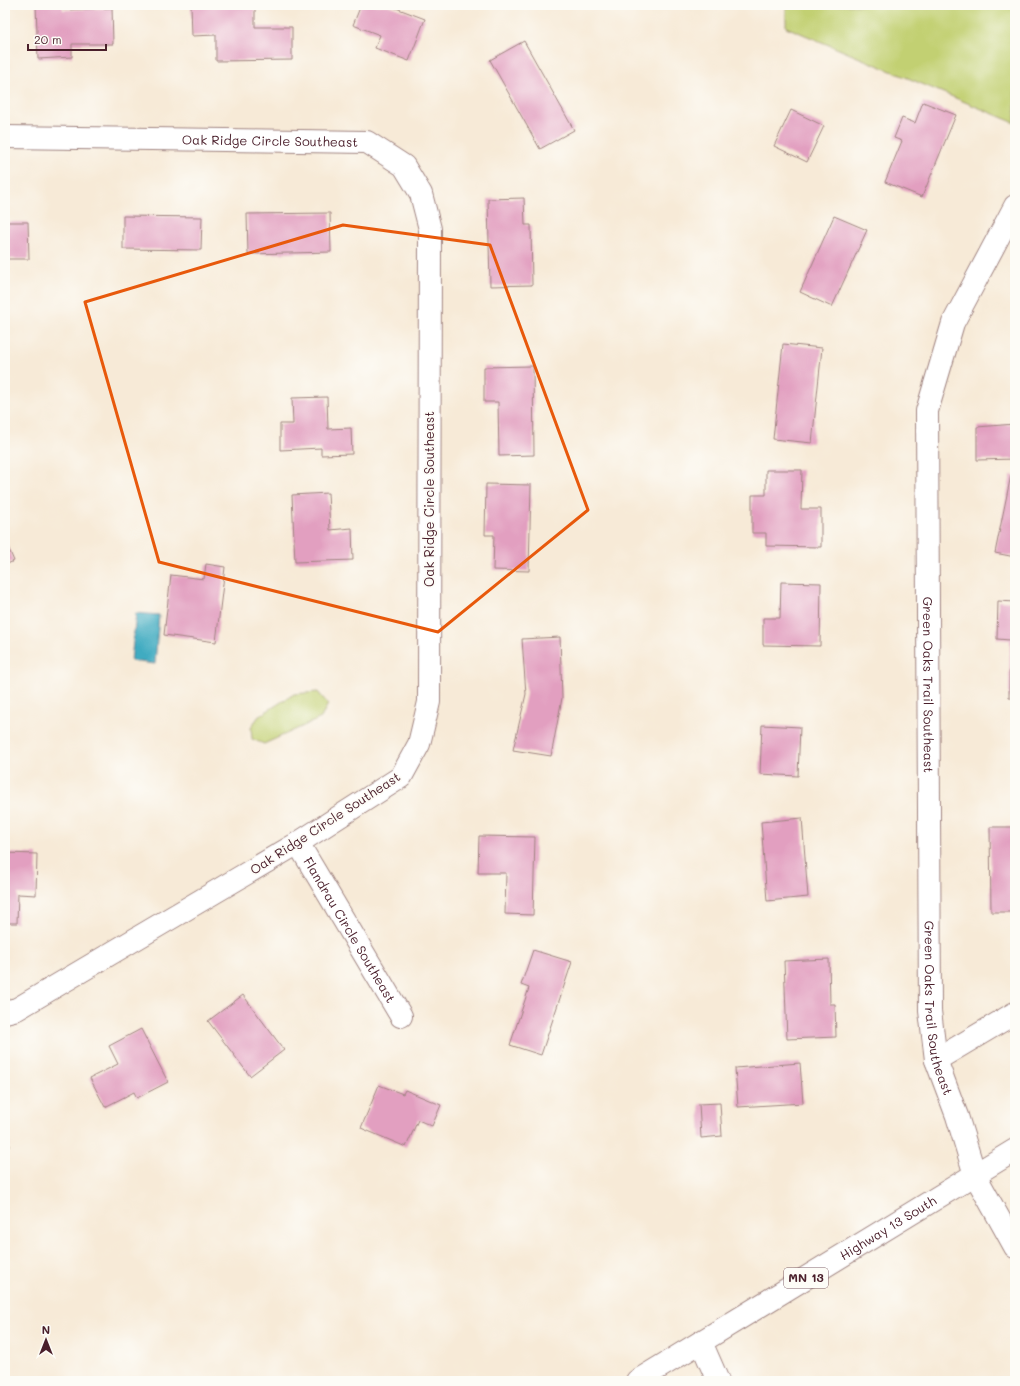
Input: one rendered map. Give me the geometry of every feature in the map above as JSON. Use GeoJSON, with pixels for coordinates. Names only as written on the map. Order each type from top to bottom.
{"type":"FeatureCollection","features":[{"type":"Feature","properties":{"kind":"street","name":"Oak Ridge Circle Southeast"},"geometry":{"type":"LineString","coordinates":[[5,137],[367,142],[404,166],[421,194],[430,229],[429,702],[419,744],[400,777],[298,843],[17,1009],[5,1012]]}},
{"type":"Feature","properties":{"kind":"street","name":"Green Oaks Trail Southeast"},"geometry":{"type":"LineString","coordinates":[[1015,206],[953,323],[927,411],[930,1011],[936,1060],[958,1116],[975,1176],[1015,1247]]}},
{"type":"Feature","properties":{"kind":"street","name":"Flandrau Circle Southeast"},"geometry":{"type":"LineString","coordinates":[[298,843],[401,1016]]}},
{"type":"Feature","properties":{"kind":"street"},"geometry":{"type":"LineString","coordinates":[[936,1060],[1015,1013]]}},
{"type":"Feature","properties":{"kind":"street","name":"Highway 13 South"},"geometry":{"type":"LineString","coordinates":[[637,1381],[975,1176],[1015,1150]]}},
{"type":"Feature","properties":{"kind":"street"},"geometry":{"type":"LineString","coordinates":[[701,1342],[718,1381]]}},
{"type":"Feature","properties":{"kind":"highlighted area"},"geometry":{"type":"Polygon","coordinates":[[[343,225],[490,245],[588,510],[438,632],[159,562],[85,302],[343,225]]]}},
{"type":"Feature","properties":{"kind":"green space"},"geometry":{"type":"Polygon","coordinates":[[[786,5],[1015,5],[1015,123],[786,27],[786,5]]]}},
{"type":"Feature","properties":{"kind":"green space"},"geometry":{"type":"Polygon","coordinates":[[[318,692],[328,704],[321,718],[264,744],[252,739],[251,727],[259,716],[294,694],[318,692]]]}},
{"type":"Feature","properties":{"kind":"water"},"geometry":{"type":"Polygon","coordinates":[[[136,613],[159,615],[155,664],[131,661],[136,613]]]}},
{"type":"Feature","properties":{"kind":"building"},"geometry":{"type":"Polygon","coordinates":[[[36,5],[63,5],[63,10],[112,8],[113,44],[72,44],[72,57],[38,59],[36,5]]]}},
{"type":"Feature","properties":{"kind":"building"},"geometry":{"type":"Polygon","coordinates":[[[191,5],[255,5],[255,27],[292,27],[292,60],[216,61],[216,35],[192,36],[191,5]]]}},
{"type":"Feature","properties":{"kind":"building"},"geometry":{"type":"Polygon","coordinates":[[[361,5],[388,5],[425,19],[409,61],[375,48],[380,35],[353,25],[361,5]]]}},
{"type":"Feature","properties":{"kind":"building"},"geometry":{"type":"Polygon","coordinates":[[[524,41],[574,130],[540,149],[490,60],[524,41]]]}},
{"type":"Feature","properties":{"kind":"building"},"geometry":{"type":"Polygon","coordinates":[[[923,102],[956,115],[922,197],[885,182],[902,141],[894,138],[902,118],[915,123],[923,102]]]}},
{"type":"Feature","properties":{"kind":"building"},"geometry":{"type":"Polygon","coordinates":[[[791,110],[824,126],[807,162],[774,146],[791,110]]]}},
{"type":"Feature","properties":{"kind":"building"},"geometry":{"type":"Polygon","coordinates":[[[524,198],[525,225],[531,225],[532,285],[490,286],[488,199],[524,198]]]}},
{"type":"Feature","properties":{"kind":"building"},"geometry":{"type":"Polygon","coordinates":[[[330,213],[331,252],[248,254],[247,214],[330,213]]]}},
{"type":"Feature","properties":{"kind":"building"},"geometry":{"type":"Polygon","coordinates":[[[123,216],[202,217],[201,250],[123,249],[123,216]]]}},
{"type":"Feature","properties":{"kind":"building"},"geometry":{"type":"Polygon","coordinates":[[[834,216],[867,230],[832,307],[800,292],[834,216]]]}},
{"type":"Feature","properties":{"kind":"building"},"geometry":{"type":"Polygon","coordinates":[[[5,222],[28,222],[29,259],[5,259],[5,222]]]}},
{"type":"Feature","properties":{"kind":"building"},"geometry":{"type":"Polygon","coordinates":[[[783,344],[822,348],[812,443],[773,439],[783,344]]]}},
{"type":"Feature","properties":{"kind":"building"},"geometry":{"type":"Polygon","coordinates":[[[533,366],[534,455],[499,456],[498,402],[484,402],[484,367],[533,366]]]}},
{"type":"Feature","properties":{"kind":"building"},"geometry":{"type":"Polygon","coordinates":[[[327,397],[328,429],[351,428],[352,454],[321,455],[321,448],[280,450],[280,424],[293,424],[292,398],[327,397]]]}},
{"type":"Feature","properties":{"kind":"building"},"geometry":{"type":"Polygon","coordinates":[[[1015,424],[1015,459],[977,460],[977,427],[1015,424]]]}},
{"type":"Feature","properties":{"kind":"building"},"geometry":{"type":"Polygon","coordinates":[[[766,470],[802,470],[801,509],[821,509],[821,547],[766,546],[766,533],[752,533],[752,495],[766,495],[766,470]]]}},
{"type":"Feature","properties":{"kind":"building"},"geometry":{"type":"Polygon","coordinates":[[[1011,475],[1015,476],[1015,557],[995,553],[1011,475]]]}},
{"type":"Feature","properties":{"kind":"building"},"geometry":{"type":"Polygon","coordinates":[[[486,484],[531,485],[529,571],[493,570],[494,535],[485,535],[486,484]]]}},
{"type":"Feature","properties":{"kind":"building"},"geometry":{"type":"Polygon","coordinates":[[[328,493],[330,530],[352,528],[353,560],[295,562],[292,495],[328,493]]]}},
{"type":"Feature","properties":{"kind":"building"},"geometry":{"type":"Polygon","coordinates":[[[5,540],[14,561],[5,565],[5,540]]]}},
{"type":"Feature","properties":{"kind":"building"},"geometry":{"type":"Polygon","coordinates":[[[206,564],[225,567],[216,642],[164,635],[171,575],[204,579],[206,564]]]}},
{"type":"Feature","properties":{"kind":"building"},"geometry":{"type":"Polygon","coordinates":[[[781,582],[821,583],[820,646],[763,645],[763,618],[780,618],[781,582]]]}},
{"type":"Feature","properties":{"kind":"building"},"geometry":{"type":"Polygon","coordinates":[[[998,601],[1015,602],[1015,698],[1009,698],[1010,640],[997,639],[998,601]]]}},
{"type":"Feature","properties":{"kind":"building"},"geometry":{"type":"Polygon","coordinates":[[[560,637],[562,698],[551,756],[513,750],[526,694],[522,639],[560,637]]]}},
{"type":"Feature","properties":{"kind":"building"},"geometry":{"type":"Polygon","coordinates":[[[762,725],[800,727],[798,776],[760,774],[762,725]]]}},
{"type":"Feature","properties":{"kind":"building"},"geometry":{"type":"Polygon","coordinates":[[[802,818],[808,897],[767,901],[761,822],[802,818]]]}},
{"type":"Feature","properties":{"kind":"building"},"geometry":{"type":"Polygon","coordinates":[[[990,827],[1015,827],[1015,912],[991,912],[990,827]]]}},
{"type":"Feature","properties":{"kind":"building"},"geometry":{"type":"Polygon","coordinates":[[[479,836],[535,837],[533,915],[505,914],[506,873],[478,873],[479,836]]]}},
{"type":"Feature","properties":{"kind":"building"},"geometry":{"type":"Polygon","coordinates":[[[5,853],[37,854],[36,895],[18,894],[17,923],[5,923],[5,853]]]}},
{"type":"Feature","properties":{"kind":"building"},"geometry":{"type":"Polygon","coordinates":[[[533,950],[572,962],[541,1055],[510,1045],[529,988],[521,985],[533,950]]]}},
{"type":"Feature","properties":{"kind":"building"},"geometry":{"type":"Polygon","coordinates":[[[829,959],[830,1004],[835,1004],[836,1037],[787,1039],[784,961],[829,959]]]}},
{"type":"Feature","properties":{"kind":"building"},"geometry":{"type":"Polygon","coordinates":[[[243,995],[284,1050],[250,1076],[208,1021],[243,995]]]}},
{"type":"Feature","properties":{"kind":"building"},"geometry":{"type":"Polygon","coordinates":[[[141,1029],[168,1082],[137,1098],[134,1092],[105,1107],[90,1078],[118,1064],[109,1046],[141,1029]]]}},
{"type":"Feature","properties":{"kind":"building"},"geometry":{"type":"Polygon","coordinates":[[[800,1063],[803,1103],[738,1107],[735,1068],[800,1063]]]}},
{"type":"Feature","properties":{"kind":"building"},"geometry":{"type":"Polygon","coordinates":[[[379,1085],[403,1094],[405,1090],[441,1105],[432,1126],[418,1120],[406,1147],[361,1128],[379,1085]]]}},
{"type":"Feature","properties":{"kind":"building"},"geometry":{"type":"Polygon","coordinates":[[[720,1103],[722,1136],[701,1138],[699,1104],[720,1103]]]}},
{"type":"Feature","properties":{"kind":"building"},"geometry":{"type":"Polygon","coordinates":[[[6,1125],[10,1146],[5,1147],[5,1126],[6,1125]]]}}]}
